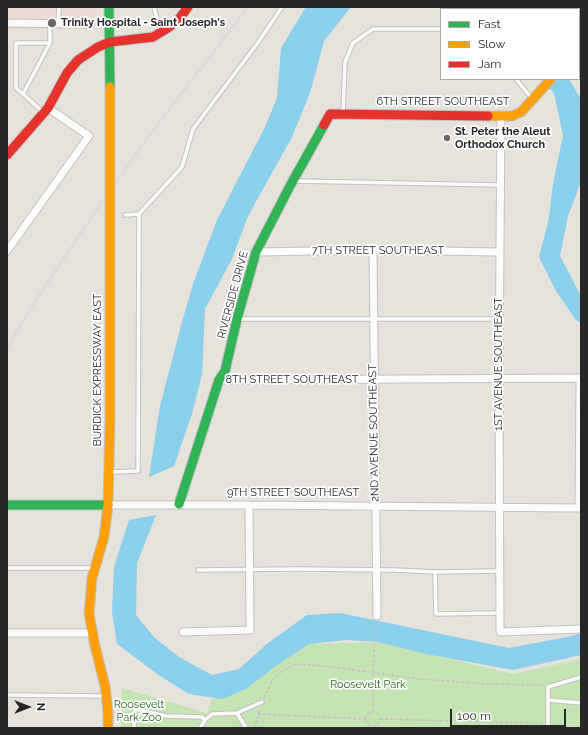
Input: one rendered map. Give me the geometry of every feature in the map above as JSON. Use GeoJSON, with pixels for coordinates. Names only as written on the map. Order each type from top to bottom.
{"type":"FeatureCollection","features":[{"type":"Feature","properties":{"kind":"main road","name":"BURDICK EXPRESSWAY EAST"},"geometry":{"type":"LineString","coordinates":[[108,728],[107,696],[89,614],[91,587],[104,537],[110,472],[109,7]]}},
{"type":"Feature","properties":{"kind":"main road"},"geometry":{"type":"LineString","coordinates":[[7,154],[46,111],[67,73],[78,60],[98,46],[110,42],[145,39],[160,34],[179,19],[188,7]]}},
{"type":"Feature","properties":{"kind":"main road","name":"6TH STREET SOUTHEAST"},"geometry":{"type":"LineString","coordinates":[[343,113],[512,116],[521,112],[551,80]]}},
{"type":"Feature","properties":{"kind":"main road","name":"RIVERSIDE DRIVE"},"geometry":{"type":"LineString","coordinates":[[179,504],[220,380],[225,371],[237,319],[256,252],[330,114],[343,113]]}},
{"type":"Feature","properties":{"kind":"main road","name":"9TH STREET SOUTHEAST"},"geometry":{"type":"LineString","coordinates":[[7,505],[108,505]]}},
{"type":"Feature","properties":{"kind":"street"},"geometry":{"type":"LineString","coordinates":[[7,23],[85,24]]}},
{"type":"Feature","properties":{"kind":"street"},"geometry":{"type":"LineString","coordinates":[[7,251],[89,136],[46,111]]}},
{"type":"Feature","properties":{"kind":"street","name":"1ST AVENUE SOUTHEAST"},"geometry":{"type":"LineString","coordinates":[[501,115],[499,378],[500,632],[581,629]]}},
{"type":"Feature","properties":{"kind":"street","name":"7TH STREET SOUTHEAST"},"geometry":{"type":"LineString","coordinates":[[256,252],[373,250],[500,252]]}},
{"type":"Feature","properties":{"kind":"street","name":"2ND AVENUE SOUTHEAST"},"geometry":{"type":"LineString","coordinates":[[373,250],[377,616]]}},
{"type":"Feature","properties":{"kind":"street","name":"8TH STREET SOUTHEAST"},"geometry":{"type":"LineString","coordinates":[[220,380],[580,378]]}},
{"type":"Feature","properties":{"kind":"street","name":"9TH STREET SOUTHEAST"},"geometry":{"type":"LineString","coordinates":[[108,505],[179,504],[579,508],[580,378]]}},
{"type":"Feature","properties":{"kind":"street"},"geometry":{"type":"LineString","coordinates":[[183,632],[250,630],[249,505]]}},
{"type":"Feature","properties":{"kind":"street"},"geometry":{"type":"LineString","coordinates":[[7,633],[92,633]]}},
{"type":"Feature","properties":{"kind":"lane"},"geometry":{"type":"LineString","coordinates":[[58,24],[59,7]]}},
{"type":"Feature","properties":{"kind":"lane"},"geometry":{"type":"LineString","coordinates":[[154,7],[160,34]]}},
{"type":"Feature","properties":{"kind":"lane"},"geometry":{"type":"LineString","coordinates":[[110,472],[138,471],[139,214],[182,167],[193,129],[257,44],[282,7]]}},
{"type":"Feature","properties":{"kind":"lane"},"geometry":{"type":"LineString","coordinates":[[23,94],[50,43],[50,24]]}},
{"type":"Feature","properties":{"kind":"lane"},"geometry":{"type":"LineString","coordinates":[[343,113],[345,62],[353,43],[373,28],[440,29]]}},
{"type":"Feature","properties":{"kind":"lane"},"geometry":{"type":"LineString","coordinates":[[46,111],[16,88],[16,43],[50,43]]}},
{"type":"Feature","properties":{"kind":"lane"},"geometry":{"type":"LineString","coordinates":[[517,80],[535,98]]}},
{"type":"Feature","properties":{"kind":"lane"},"geometry":{"type":"LineString","coordinates":[[293,181],[500,186]]}},
{"type":"Feature","properties":{"kind":"lane"},"geometry":{"type":"LineString","coordinates":[[125,215],[139,214]]}},
{"type":"Feature","properties":{"kind":"lane"},"geometry":{"type":"LineString","coordinates":[[237,319],[500,319]]}},
{"type":"Feature","properties":{"kind":"lane"},"geometry":{"type":"LineString","coordinates":[[7,568],[95,568]]}},
{"type":"Feature","properties":{"kind":"lane"},"geometry":{"type":"LineString","coordinates":[[198,570],[376,570],[435,572],[499,571]]}},
{"type":"Feature","properties":{"kind":"lane"},"geometry":{"type":"LineString","coordinates":[[435,572],[436,614],[499,614]]}},
{"type":"Feature","properties":{"kind":"lane"},"geometry":{"type":"LineString","coordinates":[[548,728],[548,687],[581,677]]}},
{"type":"Feature","properties":{"kind":"lane"},"geometry":{"type":"LineString","coordinates":[[7,695],[107,696]]}},
{"type":"Feature","properties":{"kind":"lane"},"geometry":{"type":"LineString","coordinates":[[548,700],[581,703]]}},
{"type":"Feature","properties":{"kind":"lane"},"geometry":{"type":"LineString","coordinates":[[200,728],[205,720],[212,714],[237,713],[262,702]]}},
{"type":"Feature","properties":{"kind":"lane"},"geometry":{"type":"LineString","coordinates":[[134,728],[135,709],[166,716],[202,717],[205,720]]}},
{"type":"Feature","properties":{"kind":"lane"},"geometry":{"type":"LineString","coordinates":[[237,713],[246,728]]}},
{"type":"Feature","properties":{"kind":"path"},"geometry":{"type":"LineString","coordinates":[[373,712],[373,665],[377,616]]}},
{"type":"Feature","properties":{"kind":"path"},"geometry":{"type":"LineString","coordinates":[[255,728],[262,702],[274,678],[281,672],[296,664],[324,666],[419,679],[473,683],[544,685]]}},
{"type":"Feature","properties":{"kind":"path"},"geometry":{"type":"LineString","coordinates":[[366,719],[368,715],[373,712]]}},
{"type":"Feature","properties":{"kind":"path"},"geometry":{"type":"LineString","coordinates":[[373,712],[378,714],[380,719]]}},
{"type":"Feature","properties":{"kind":"path"},"geometry":{"type":"LineString","coordinates":[[258,714],[366,719]]}},
{"type":"Feature","properties":{"kind":"path"},"geometry":{"type":"LineString","coordinates":[[366,719],[367,723],[372,727],[378,724],[380,719]]}},
{"type":"Feature","properties":{"kind":"path"},"geometry":{"type":"LineString","coordinates":[[380,719],[546,723]]}},
{"type":"Feature","properties":{"kind":"shaded area","name":"Trinity Hospital - Saint Joseph's"},"geometry":{"type":"Polygon","coordinates":[[[7,7],[97,7],[97,29],[7,29],[7,7]]]}},
{"type":"Feature","properties":{"kind":"green space","name":"Roosevelt Park"},"geometry":{"type":"Polygon","coordinates":[[[378,642],[513,674],[581,659],[581,728],[121,728],[122,688],[207,713],[212,699],[309,644],[378,642]]]}},
{"type":"Feature","properties":{"kind":"water"},"geometry":{"type":"Polygon","coordinates":[[[306,7],[351,7],[324,41],[310,93],[292,137],[248,216],[232,259],[205,309],[202,374],[192,414],[174,466],[149,477],[160,406],[194,281],[217,220],[265,127],[277,98],[281,48],[306,7]]]}},
{"type":"Feature","properties":{"kind":"water"},"geometry":{"type":"Polygon","coordinates":[[[541,80],[570,80],[581,99],[581,182],[568,216],[560,256],[581,296],[581,323],[576,320],[556,291],[539,257],[549,218],[553,184],[563,135],[554,93],[541,80]]]}},
{"type":"Feature","properties":{"kind":"water"},"geometry":{"type":"Polygon","coordinates":[[[156,515],[137,563],[136,615],[154,637],[179,657],[212,675],[239,669],[268,643],[307,615],[340,613],[509,648],[581,633],[581,655],[513,670],[426,654],[378,642],[346,640],[309,644],[277,665],[246,689],[222,699],[189,694],[160,676],[117,644],[112,612],[114,567],[129,520],[156,515]]]}},
{"type":"Feature","properties":{"kind":"railway"},"geometry":{"type":"LineString","coordinates":[[7,348],[34,303],[95,212],[148,137],[248,7]]}},
{"type":"Feature","properties":{"kind":"traffic: fast"},"geometry":{"type":"LineString","coordinates":[[109,7],[110,87]]}},
{"type":"Feature","properties":{"kind":"traffic: fast"},"geometry":{"type":"LineString","coordinates":[[179,504],[219,380],[225,371],[237,319],[256,252],[324,125]]}},
{"type":"Feature","properties":{"kind":"traffic: fast"},"geometry":{"type":"LineString","coordinates":[[7,505],[108,505]]}},
{"type":"Feature","properties":{"kind":"traffic: slow"},"geometry":{"type":"LineString","coordinates":[[488,116],[512,116],[521,112],[550,80]]}},
{"type":"Feature","properties":{"kind":"traffic: slow"},"geometry":{"type":"LineString","coordinates":[[110,87],[110,420]]}},
{"type":"Feature","properties":{"kind":"traffic: slow"},"geometry":{"type":"LineString","coordinates":[[108,728],[108,711],[105,686],[89,614],[92,578],[104,537],[108,505],[110,420]]}},
{"type":"Feature","properties":{"kind":"traffic: jam"},"geometry":{"type":"LineString","coordinates":[[110,42],[153,37],[179,19],[188,7]]}},
{"type":"Feature","properties":{"kind":"traffic: jam"},"geometry":{"type":"LineString","coordinates":[[7,155],[48,108],[67,73],[78,60],[98,47],[110,42]]}},
{"type":"Feature","properties":{"kind":"traffic: jam"},"geometry":{"type":"LineString","coordinates":[[324,125],[330,114],[488,116]]}},
{"type":"Feature","properties":{"kind":"place","name":"Trinity Hospital - Saint Joseph's"},"geometry":{"type":"Point","coordinates":[52,23]}},
{"type":"Feature","properties":{"kind":"place","name":"St. Peter the Aleut Orthodox Church"},"geometry":{"type":"Point","coordinates":[447,138]}},
{"type":"Feature","properties":{"kind":"park label","name":"Roosevelt Park Zoo"},"geometry":{"type":"Point","coordinates":[139,711]}}]}
